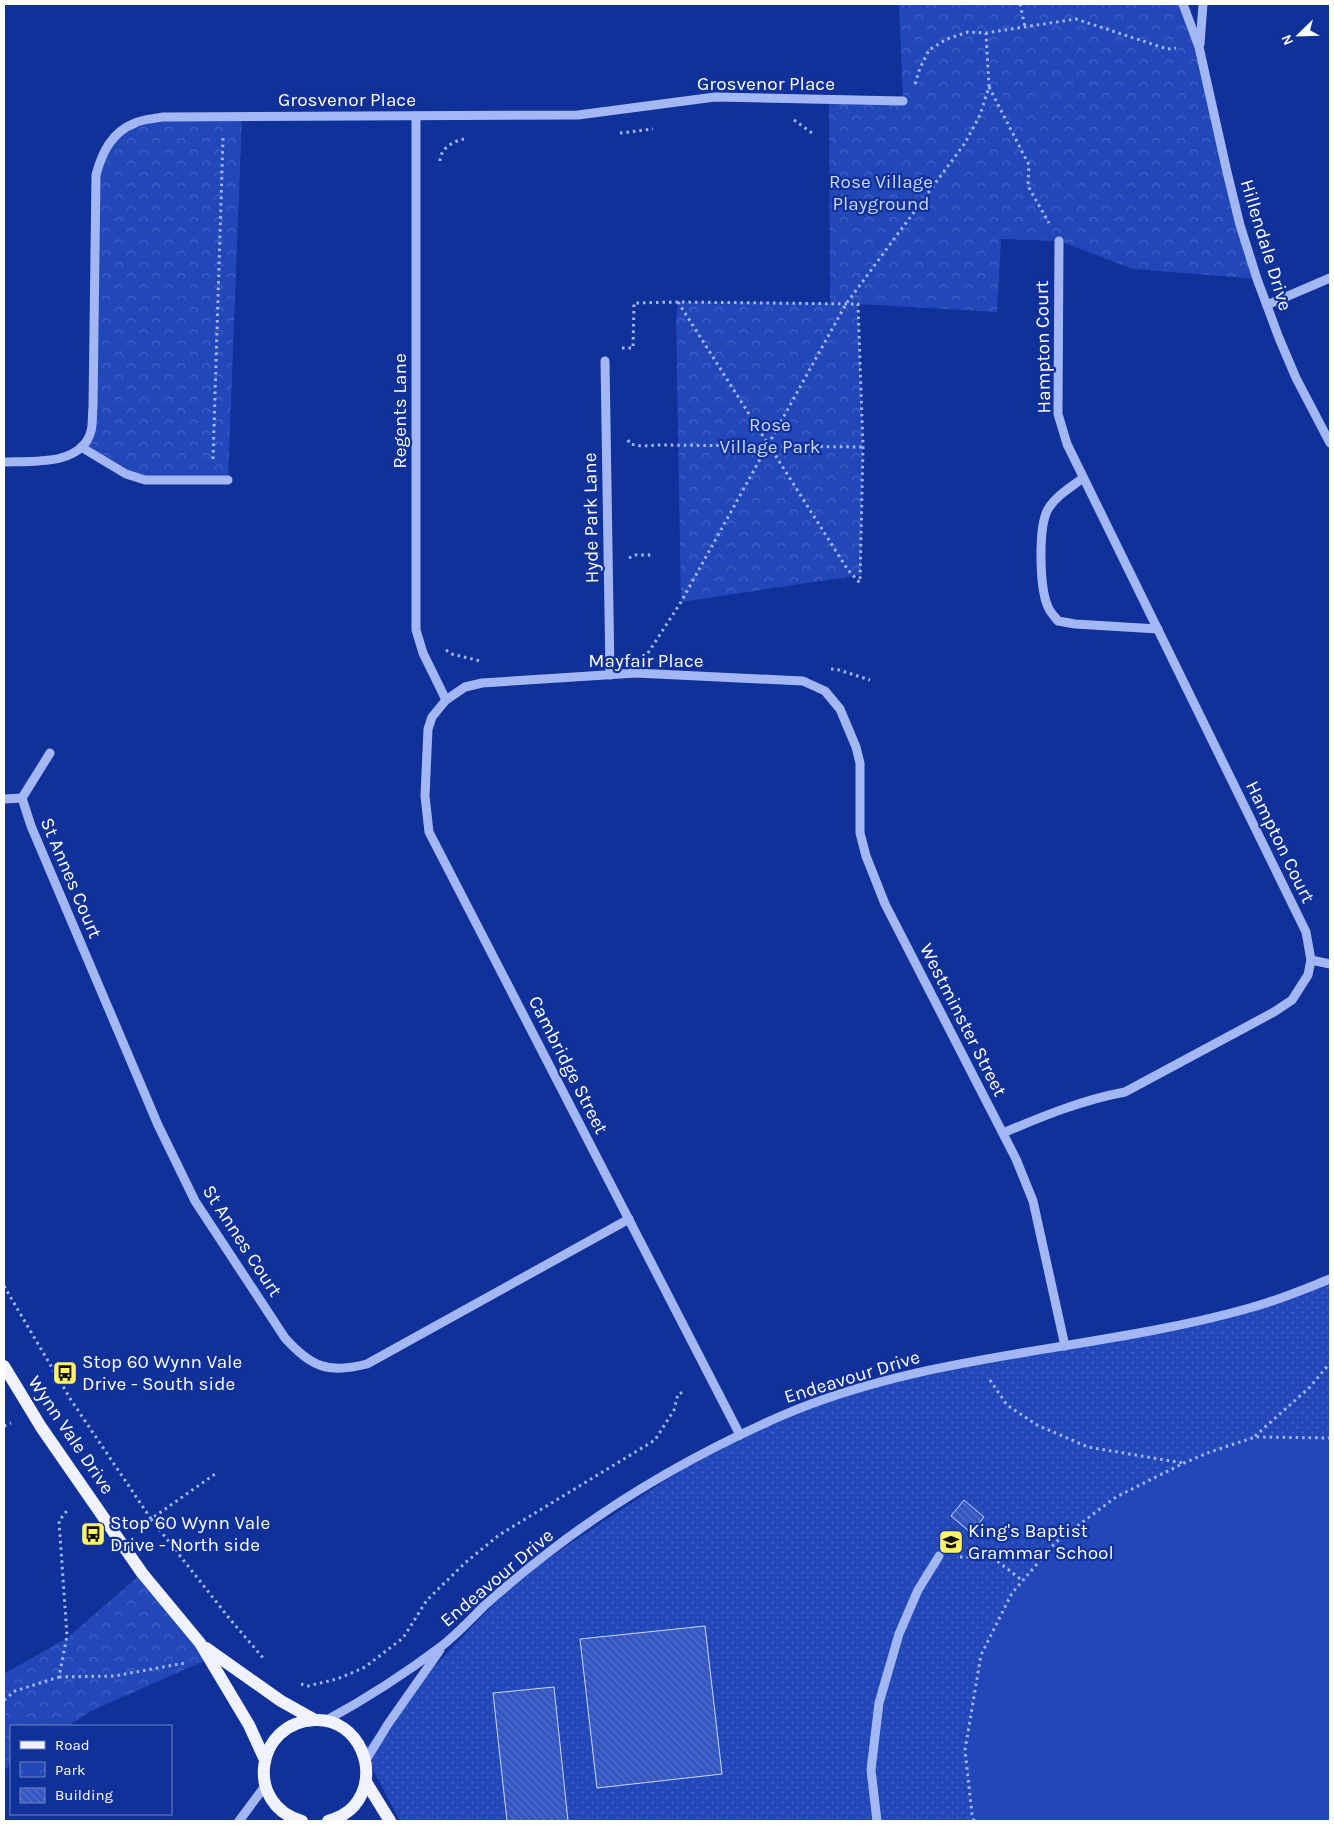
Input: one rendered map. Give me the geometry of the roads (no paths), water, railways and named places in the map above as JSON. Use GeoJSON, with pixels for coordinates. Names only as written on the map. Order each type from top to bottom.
{"type":"FeatureCollection","features":[{"type":"Feature","properties":{"kind":"main road","name":"Wynn Vale Drive"},"geometry":{"type":"LineString","coordinates":[[4,1366],[41,1427],[142,1573],[200,1643],[249,1725],[264,1760]]}},
{"type":"Feature","properties":{"kind":"main road","name":"Wynn Vale Drive"},"geometry":{"type":"LineString","coordinates":[[200,1643],[281,1701],[320,1720],[341,1726],[354,1737],[363,1751],[366,1760]]}},
{"type":"Feature","properties":{"kind":"main road"},"geometry":{"type":"LineString","coordinates":[[297,1821],[282,1812],[272,1800],[265,1786],[264,1760],[271,1744],[282,1731],[298,1722],[320,1720]]}},
{"type":"Feature","properties":{"kind":"main road"},"geometry":{"type":"LineString","coordinates":[[328,1821],[341,1816],[354,1806],[366,1782],[366,1760]]}},
{"type":"Feature","properties":{"kind":"main road"},"geometry":{"type":"LineString","coordinates":[[366,1782],[390,1821]]}},
{"type":"Feature","properties":{"kind":"street","name":"Hillendale Drive"},"geometry":{"type":"LineString","coordinates":[[1183,4],[1199,47],[1240,225],[1257,279],[1296,378],[1330,443]]}},
{"type":"Feature","properties":{"kind":"street","name":"Hillendale Drive"},"geometry":{"type":"LineString","coordinates":[[1199,47],[1204,4]]}},
{"type":"Feature","properties":{"kind":"street","name":"Grosvenor Place"},"geometry":{"type":"LineString","coordinates":[[81,448],[90,432],[93,407],[96,175],[100,158],[108,144],[117,134],[136,122],[162,117],[578,115],[715,97],[903,101]]}},
{"type":"Feature","properties":{"kind":"street","name":"Regents Lane"},"geometry":{"type":"LineString","coordinates":[[416,116],[416,630],[423,653],[446,700]]}},
{"type":"Feature","properties":{"kind":"street","name":"Hampton Court"},"geometry":{"type":"LineString","coordinates":[[1003,1133],[1058,1110],[1102,1096],[1125,1092],[1274,1012],[1292,1000],[1306,979],[1311,960],[1306,932],[1067,444],[1058,414],[1059,241]]}},
{"type":"Feature","properties":{"kind":"street"},"geometry":{"type":"LineString","coordinates":[[1267,305],[1330,278]]}},
{"type":"Feature","properties":{"kind":"street","name":"Hyde Park Lane"},"geometry":{"type":"LineString","coordinates":[[605,361],[610,675]]}},
{"type":"Feature","properties":{"kind":"street"},"geometry":{"type":"LineString","coordinates":[[4,462],[66,458],[81,448],[126,474],[145,480],[228,480]]}},
{"type":"Feature","properties":{"kind":"street"},"geometry":{"type":"LineString","coordinates":[[1083,478],[1061,494],[1048,509],[1041,531],[1042,588],[1049,609],[1058,621],[1076,624],[1158,629]]}},
{"type":"Feature","properties":{"kind":"street","name":"Mayfair Place"},"geometry":{"type":"LineString","coordinates":[[446,700],[466,688],[482,683],[636,673],[803,681],[825,691],[840,709]]}},
{"type":"Feature","properties":{"kind":"street","name":"Cambridge Street"},"geometry":{"type":"LineString","coordinates":[[446,700],[432,717],[428,730],[424,796],[429,832],[740,1435]]}},
{"type":"Feature","properties":{"kind":"street","name":"Westminster Street"},"geometry":{"type":"LineString","coordinates":[[840,709],[854,740],[860,763],[860,833],[873,876],[885,904],[1016,1159],[1033,1201],[1065,1346]]}},
{"type":"Feature","properties":{"kind":"street"},"geometry":{"type":"LineString","coordinates":[[4,799],[22,798],[50,752]]}},
{"type":"Feature","properties":{"kind":"street","name":"St Annes Court"},"geometry":{"type":"LineString","coordinates":[[22,798],[31,826],[158,1125],[181,1173],[195,1201],[285,1338],[299,1354],[323,1367],[347,1369],[367,1364],[629,1219]]}},
{"type":"Feature","properties":{"kind":"street"},"geometry":{"type":"LineString","coordinates":[[1311,960],[1330,964]]}},
{"type":"Feature","properties":{"kind":"street","name":"Endeavour Drive"},"geometry":{"type":"LineString","coordinates":[[320,1720],[368,1697],[444,1644],[488,1603],[550,1551],[614,1506],[713,1448],[784,1415],[855,1389],[941,1366],[1162,1328],[1248,1309],[1330,1280]]}},
{"type":"Feature","properties":{"kind":"street"},"geometry":{"type":"LineString","coordinates":[[877,1821],[871,1770],[879,1703],[899,1634],[918,1590],[939,1556]]}},
{"type":"Feature","properties":{"kind":"street","name":"Endeavour Drive"},"geometry":{"type":"LineString","coordinates":[[366,1760],[388,1724],[444,1644]]}},
{"type":"Feature","properties":{"kind":"street"},"geometry":{"type":"LineString","coordinates":[[239,1821],[265,1786]]}},
{"type":"Feature","properties":{"kind":"place","name":"Stop 60 Wynn Vale Drive - South side"},"geometry":{"type":"Point","coordinates":[65,1373]}},
{"type":"Feature","properties":{"kind":"place","name":"Stop 60 Wynn Vale Drive - North side"},"geometry":{"type":"Point","coordinates":[93,1534]}},
{"type":"Feature","properties":{"kind":"place","name":"King's Baptist Grammar School"},"geometry":{"type":"Point","coordinates":[951,1542]}},
{"type":"Feature","properties":{"kind":"park label","name":"Rose Village Playground"},"geometry":{"type":"Point","coordinates":[881,193]}},
{"type":"Feature","properties":{"kind":"park label","name":"Rose Village Park"},"geometry":{"type":"Point","coordinates":[770,436]}}]}
